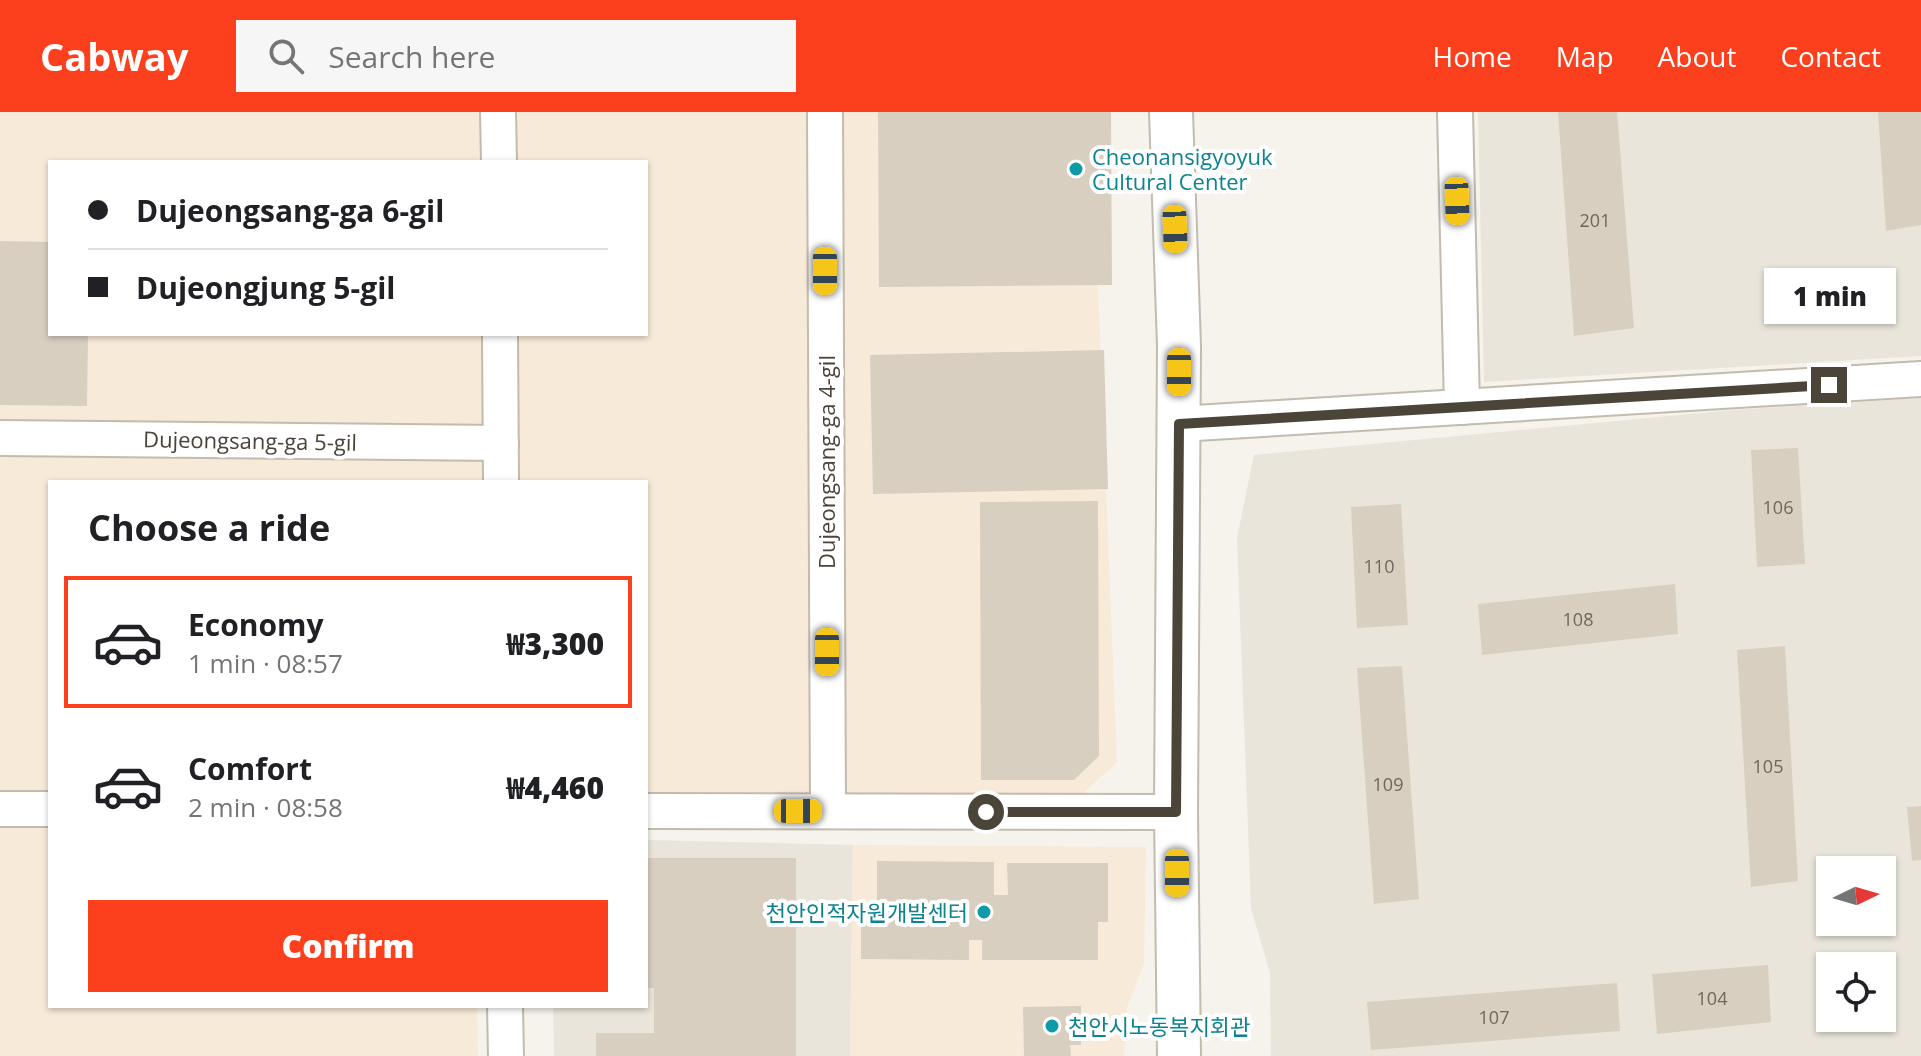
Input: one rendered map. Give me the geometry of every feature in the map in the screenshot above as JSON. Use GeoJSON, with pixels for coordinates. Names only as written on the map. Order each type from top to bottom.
{"type":"FeatureCollection","features":[{"type":"Feature","properties":{"kind":"street"},"geometry":{"type":"LineString","coordinates":[[498,112],[499,160]]}},
{"type":"Feature","properties":{"kind":"street","name":"Dujeongsang-ga 4-gil"},"geometry":{"type":"LineString","coordinates":[[825,112],[828,811]]}},
{"type":"Feature","properties":{"kind":"street"},"geometry":{"type":"LineString","coordinates":[[1171,112],[1179,346],[1176,812],[1179,1056]]}},
{"type":"Feature","properties":{"kind":"street"},"geometry":{"type":"LineString","coordinates":[[1455,112],[1462,407]]}},
{"type":"Feature","properties":{"kind":"street"},"geometry":{"type":"LineString","coordinates":[[500,336],[501,480]]}},
{"type":"Feature","properties":{"kind":"street"},"geometry":{"type":"LineString","coordinates":[[1179,424],[1921,379]]}},
{"type":"Feature","properties":{"kind":"street","name":"Dujeongsang-ga 5-gil"},"geometry":{"type":"LineString","coordinates":[[0,438],[501,443]]}},
{"type":"Feature","properties":{"kind":"street"},"geometry":{"type":"LineString","coordinates":[[0,809],[48,809]]}},
{"type":"Feature","properties":{"kind":"street"},"geometry":{"type":"LineString","coordinates":[[648,811],[1176,812]]}},
{"type":"Feature","properties":{"kind":"street"},"geometry":{"type":"LineString","coordinates":[[505,1008],[506,1056]]}},
{"type":"Feature","properties":{"kind":"shaded area"},"geometry":{"type":"Polygon","coordinates":[[[0,112],[1091,112],[1117,762],[1080,796],[648,794],[648,480],[48,480],[48,1008],[477,1008],[478,1056],[0,1056],[0,112]]]}},
{"type":"Feature","properties":{"kind":"shaded area"},"geometry":{"type":"Polygon","coordinates":[[[1478,112],[1921,112],[1921,356],[1484,382],[1478,112]]]}},
{"type":"Feature","properties":{"kind":"shaded area"},"geometry":{"type":"Polygon","coordinates":[[[1921,398],[1921,1056],[1271,1056],[1270,973],[1251,908],[1237,538],[1254,455],[1733,410],[1921,398]]]}},
{"type":"Feature","properties":{"kind":"shaded area"},"geometry":{"type":"Polygon","coordinates":[[[648,840],[853,845],[850,1056],[554,1056],[553,1008],[648,1008],[648,840]]]}},
{"type":"Feature","properties":{"kind":"shaded area"},"geometry":{"type":"Polygon","coordinates":[[[853,845],[1146,847],[1144,964],[1127,1007],[1124,1056],[850,1056],[853,845]]]}},
{"type":"Feature","properties":{"kind":"building"},"geometry":{"type":"Polygon","coordinates":[[[878,112],[1111,112],[1112,285],[879,287],[878,112]]]}},
{"type":"Feature","properties":{"kind":"building"},"geometry":{"type":"Polygon","coordinates":[[[1558,112],[1617,112],[1634,328],[1574,336],[1558,112]]]}},
{"type":"Feature","properties":{"kind":"building"},"geometry":{"type":"Polygon","coordinates":[[[1878,112],[1921,112],[1921,225],[1886,231],[1878,112]]]}},
{"type":"Feature","properties":{"kind":"building"},"geometry":{"type":"Polygon","coordinates":[[[0,241],[48,242],[48,336],[88,336],[87,406],[0,405],[0,241]]]}},
{"type":"Feature","properties":{"kind":"building"},"geometry":{"type":"Polygon","coordinates":[[[1104,350],[1108,489],[873,494],[870,355],[1104,350]]]}},
{"type":"Feature","properties":{"kind":"building"},"geometry":{"type":"Polygon","coordinates":[[[1798,448],[1805,564],[1757,567],[1751,450],[1798,448]]]}},
{"type":"Feature","properties":{"kind":"building"},"geometry":{"type":"Polygon","coordinates":[[[1098,501],[1099,756],[1074,780],[981,780],[980,502],[1098,501]]]}},
{"type":"Feature","properties":{"kind":"building"},"geometry":{"type":"Polygon","coordinates":[[[1401,504],[1408,625],[1357,628],[1351,507],[1401,504]]]}},
{"type":"Feature","properties":{"kind":"building"},"geometry":{"type":"Polygon","coordinates":[[[1675,584],[1678,634],[1482,655],[1478,604],[1675,584]]]}},
{"type":"Feature","properties":{"kind":"building"},"geometry":{"type":"Polygon","coordinates":[[[1785,646],[1798,881],[1751,887],[1737,650],[1785,646]]]}},
{"type":"Feature","properties":{"kind":"building"},"geometry":{"type":"Polygon","coordinates":[[[1402,666],[1419,899],[1374,904],[1357,668],[1402,666]]]}},
{"type":"Feature","properties":{"kind":"building"},"geometry":{"type":"Polygon","coordinates":[[[1921,806],[1921,860],[1912,861],[1907,807],[1921,806]]]}},
{"type":"Feature","properties":{"kind":"building"},"geometry":{"type":"Polygon","coordinates":[[[648,858],[796,858],[796,1056],[596,1056],[596,1033],[654,1033],[654,988],[648,988],[648,858]]]}},
{"type":"Feature","properties":{"kind":"building","name":"천안인적자원개발센터"},"geometry":{"type":"Polygon","coordinates":[[[877,861],[994,862],[994,895],[1008,895],[1007,863],[1108,863],[1108,922],[1098,922],[1098,960],[982,960],[982,940],[969,940],[969,960],[861,959],[861,902],[877,902],[877,861]]]}},
{"type":"Feature","properties":{"kind":"building"},"geometry":{"type":"Polygon","coordinates":[[[1768,965],[1771,1022],[1657,1034],[1652,974],[1768,965]]]}},
{"type":"Feature","properties":{"kind":"building"},"geometry":{"type":"Polygon","coordinates":[[[1617,983],[1620,1031],[1371,1050],[1367,1002],[1617,983]]]}},
{"type":"Feature","properties":{"kind":"building","name":"천안시노동복지회관"},"geometry":{"type":"Polygon","coordinates":[[[1081,1006],[1081,1045],[1070,1045],[1071,1056],[1024,1056],[1023,1007],[1081,1006]]]}},
{"type":"Feature","properties":{"kind":"place","name":"Cheonansigyoyuk Cultural Center"},"geometry":{"type":"Point","coordinates":[1076,169]}},
{"type":"Feature","properties":{"kind":"place","name":"천안인적자원개발센터"},"geometry":{"type":"Point","coordinates":[984,912]}},
{"type":"Feature","properties":{"kind":"place","name":"천안시노동복지회관"},"geometry":{"type":"Point","coordinates":[1052,1026]}},
{"type":"Feature","properties":{"kind":"route"},"geometry":{"type":"LineString","coordinates":[[986,812],[1176,812],[1179,424],[1829,385]]}}]}
